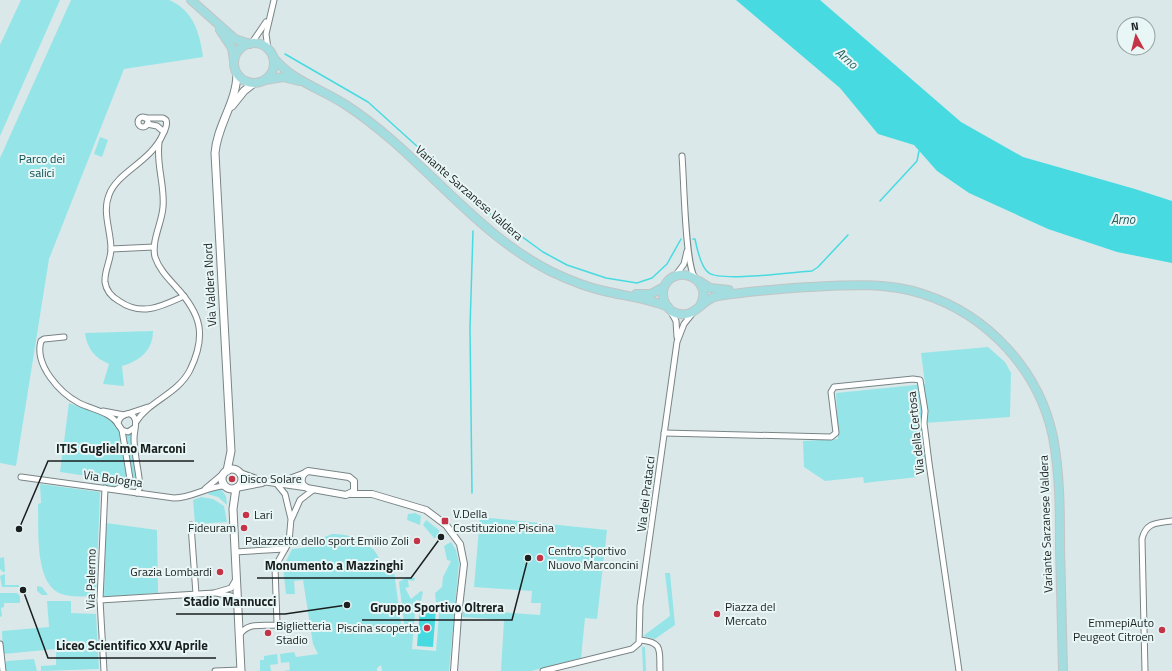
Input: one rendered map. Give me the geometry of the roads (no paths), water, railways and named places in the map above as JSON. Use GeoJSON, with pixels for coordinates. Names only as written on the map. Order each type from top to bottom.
{"type":"FeatureCollection","features":[{"type":"Feature","properties":{"kind":"main road"},"geometry":{"type":"LineString","coordinates":[[191,0],[235,39],[251,44],[258,44],[268,49],[273,57],[274,65],[271,73],[241,95],[224,120]]}},
{"type":"Feature","properties":{"kind":"main road"},"geometry":{"type":"LineString","coordinates":[[214,21],[232,48],[237,73],[236,90],[224,120]]}},
{"type":"Feature","properties":{"kind":"main road"},"geometry":{"type":"LineString","coordinates":[[234,61],[239,50],[251,44]]}},
{"type":"Feature","properties":{"kind":"main road","name":"Variante Sarzanese Valdera"},"geometry":{"type":"LineString","coordinates":[[273,57],[283,68],[335,98],[366,119],[494,232],[528,258],[551,272],[575,282],[595,289],[653,301],[669,308]]}},
{"type":"Feature","properties":{"kind":"main road"},"geometry":{"type":"LineString","coordinates":[[237,73],[244,80],[258,82]]}},
{"type":"Feature","properties":{"kind":"main road","name":"Variante Sarzanese Valdera"},"geometry":{"type":"LineString","coordinates":[[258,82],[283,77],[313,86]]}},
{"type":"Feature","properties":{"kind":"main road","name":"Via Valdera Nord"},"geometry":{"type":"LineString","coordinates":[[224,120],[216,141],[214,168],[231,452],[238,472]]}},
{"type":"Feature","properties":{"kind":"main road"},"geometry":{"type":"LineString","coordinates":[[685,275],[697,280],[703,294],[698,308],[684,315],[677,314],[669,308],[663,297],[664,288],[674,277],[685,275]]}},
{"type":"Feature","properties":{"kind":"main road","name":"Variante Sarzanese Valdera"},"geometry":{"type":"LineString","coordinates":[[697,280],[707,287],[716,289],[754,291]]}},
{"type":"Feature","properties":{"kind":"main road","name":"Variante Sarzanese Valdera"},"geometry":{"type":"LineString","coordinates":[[698,308],[715,296],[754,291],[858,285],[879,286],[913,291],[939,300],[970,316],[996,336],[1017,359],[1031,380],[1042,402],[1051,427],[1057,459],[1060,513],[1063,671]]}},
{"type":"Feature","properties":{"kind":"main road","name":"Variante Sarzanese Valdera"},"geometry":{"type":"LineString","coordinates":[[623,295],[648,294],[664,288]]}},
{"type":"Feature","properties":{"kind":"main road","name":"Via Valdera Nord"},"geometry":{"type":"LineString","coordinates":[[231,452],[226,472],[222,479],[226,486],[233,509]]}},
{"type":"Feature","properties":{"kind":"main road"},"geometry":{"type":"LineString","coordinates":[[226,472],[238,472],[242,480],[236,488],[233,509],[241,670]]}},
{"type":"Feature","properties":{"kind":"main road"},"geometry":{"type":"LineString","coordinates":[[226,486],[236,488]]}},
{"type":"Feature","properties":{"kind":"street"},"geometry":{"type":"LineString","coordinates":[[268,49],[266,34],[269,16],[274,0]]}},
{"type":"Feature","properties":{"kind":"street"},"geometry":{"type":"LineString","coordinates":[[251,44],[262,30],[269,16]]}},
{"type":"Feature","properties":{"kind":"street"},"geometry":{"type":"LineString","coordinates":[[164,132],[156,126],[148,124],[143,127],[138,124],[140,118],[166,120],[167,123],[164,132],[159,143],[148,157],[118,182],[108,196],[106,214],[111,249],[105,283],[109,292],[118,301],[129,307],[144,310],[160,307],[184,296]]}},
{"type":"Feature","properties":{"kind":"street"},"geometry":{"type":"LineString","coordinates":[[145,118],[148,121],[148,124]]}},
{"type":"Feature","properties":{"kind":"street"},"geometry":{"type":"LineString","coordinates":[[159,143],[158,159],[163,206],[154,247],[156,258],[160,269],[190,303],[198,317],[199,333],[197,350],[193,364],[185,379],[171,393],[160,401],[144,412],[136,422],[134,428],[135,448],[140,482],[140,488],[136,493],[130,486],[118,420],[125,414],[160,401]]}},
{"type":"Feature","properties":{"kind":"street"},"geometry":{"type":"LineString","coordinates":[[682,156],[690,266],[697,280]]}},
{"type":"Feature","properties":{"kind":"street"},"geometry":{"type":"LineString","coordinates":[[148,157],[158,159]]}},
{"type":"Feature","properties":{"kind":"street"},"geometry":{"type":"LineString","coordinates":[[674,277],[684,264],[688,244]]}},
{"type":"Feature","properties":{"kind":"street"},"geometry":{"type":"LineString","coordinates":[[111,249],[154,247]]}},
{"type":"Feature","properties":{"kind":"street","name":"Via dei Pratacci"},"geometry":{"type":"LineString","coordinates":[[640,640],[640,606],[677,342],[676,321],[669,308]]}},
{"type":"Feature","properties":{"kind":"street","name":"Via dei Pratacci"},"geometry":{"type":"LineString","coordinates":[[677,342],[686,320],[698,308]]}},
{"type":"Feature","properties":{"kind":"street"},"geometry":{"type":"LineString","coordinates":[[64,337],[42,339],[40,350],[43,362],[57,385],[79,403],[113,418],[120,428],[128,432],[134,428]]}},
{"type":"Feature","properties":{"kind":"street","name":"Via della Certosa"},"geometry":{"type":"LineString","coordinates":[[664,434],[831,437],[836,433],[831,392],[834,387],[913,379],[920,380],[925,411],[924,423],[929,463],[959,671]]}},
{"type":"Feature","properties":{"kind":"street"},"geometry":{"type":"LineString","coordinates":[[92,408],[132,415],[136,422]]}},
{"type":"Feature","properties":{"kind":"street"},"geometry":{"type":"LineString","coordinates":[[277,483],[312,471],[347,476],[354,481],[359,488],[372,494],[430,513],[449,528],[460,544],[464,564],[454,671]]}},
{"type":"Feature","properties":{"kind":"street","name":"Via Bologna"},"geometry":{"type":"LineString","coordinates":[[202,492],[226,472]]}},
{"type":"Feature","properties":{"kind":"street"},"geometry":{"type":"LineString","coordinates":[[238,472],[267,482],[304,487],[313,490],[346,495],[372,494]]}},
{"type":"Feature","properties":{"kind":"street"},"geometry":{"type":"LineString","coordinates":[[303,474],[301,482],[304,487]]}},
{"type":"Feature","properties":{"kind":"street"},"geometry":{"type":"LineString","coordinates":[[114,490],[126,485],[129,476]]}},
{"type":"Feature","properties":{"kind":"street","name":"Via Bologna"},"geometry":{"type":"LineString","coordinates":[[21,477],[182,498],[215,486],[226,486]]}},
{"type":"Feature","properties":{"kind":"street"},"geometry":{"type":"LineString","coordinates":[[351,494],[355,488],[354,481]]}},
{"type":"Feature","properties":{"kind":"street"},"geometry":{"type":"LineString","coordinates":[[140,482],[145,490],[151,495]]}},
{"type":"Feature","properties":{"kind":"street"},"geometry":{"type":"LineString","coordinates":[[236,488],[267,482]]}},
{"type":"Feature","properties":{"kind":"street"},"geometry":{"type":"LineString","coordinates":[[239,636],[247,627],[276,625],[277,623],[276,565],[290,539],[291,519],[284,491],[277,483]]}},
{"type":"Feature","properties":{"kind":"street","name":"Via Palermo"},"geometry":{"type":"LineString","coordinates":[[104,671],[100,600],[105,488]]}},
{"type":"Feature","properties":{"kind":"street"},"geometry":{"type":"LineString","coordinates":[[291,519],[300,500],[313,490]]}},
{"type":"Feature","properties":{"kind":"street"},"geometry":{"type":"LineString","coordinates":[[1145,671],[1142,539],[1145,529],[1150,524],[1172,522]]}},
{"type":"Feature","properties":{"kind":"street"},"geometry":{"type":"LineString","coordinates":[[191,525],[196,594]]}},
{"type":"Feature","properties":{"kind":"street"},"geometry":{"type":"LineString","coordinates":[[235,552],[285,550]]}},
{"type":"Feature","properties":{"kind":"street"},"geometry":{"type":"LineString","coordinates":[[214,593],[231,588],[236,578]]}},
{"type":"Feature","properties":{"kind":"street"},"geometry":{"type":"LineString","coordinates":[[100,600],[214,593],[231,596],[237,599]]}},
{"type":"Feature","properties":{"kind":"street"},"geometry":{"type":"LineString","coordinates":[[543,671],[632,649],[638,646],[640,640],[653,641],[656,644],[659,652],[660,671]]}},
{"type":"Feature","properties":{"kind":"street"},"geometry":{"type":"LineString","coordinates":[[0,644],[3,671]]}},
{"type":"Feature","properties":{"kind":"street"},"geometry":{"type":"LineString","coordinates":[[216,671],[241,670]]}},
{"type":"Feature","properties":{"kind":"water","name":"Arno"},"geometry":{"type":"Polygon","coordinates":[[[736,0],[820,0],[961,122],[1023,157],[1172,201],[1172,263],[1117,252],[1048,229],[969,193],[937,171],[914,145],[878,134],[840,88],[736,0]]]}},
{"type":"Feature","properties":{"kind":"water","name":"Piscina scoperta"},"geometry":{"type":"Polygon","coordinates":[[[420,608],[436,609],[433,647],[417,646],[420,608]]]}},
{"type":"Feature","properties":{"kind":"waterway"},"geometry":{"type":"LineString","coordinates":[[285,54],[368,102],[450,176]]}},
{"type":"Feature","properties":{"kind":"waterway"},"geometry":{"type":"LineString","coordinates":[[880,201],[917,161],[919,151]]}},
{"type":"Feature","properties":{"kind":"waterway"},"geometry":{"type":"LineString","coordinates":[[488,212],[543,252],[567,265],[606,278],[637,283],[652,278],[667,264],[681,239]]}},
{"type":"Feature","properties":{"kind":"waterway"},"geometry":{"type":"LineString","coordinates":[[472,493],[470,328],[473,231]]}},
{"type":"Feature","properties":{"kind":"waterway"},"geometry":{"type":"LineString","coordinates":[[693,239],[695,239],[698,253],[706,271],[716,276],[742,277],[812,271],[818,267],[848,235]]}},
{"type":"Feature","properties":{"kind":"place","name":"Disco Solare"},"geometry":{"type":"Point","coordinates":[232,479]}},
{"type":"Feature","properties":{"kind":"place","name":"Lari"},"geometry":{"type":"Point","coordinates":[246,515]}},
{"type":"Feature","properties":{"kind":"place","name":"V.Della Costituzione Piscina"},"geometry":{"type":"Point","coordinates":[445,521]}},
{"type":"Feature","properties":{"kind":"place","name":"Fideuram"},"geometry":{"type":"Point","coordinates":[244,528]}},
{"type":"Feature","properties":{"kind":"place","name":"ITIS Guglielmo Marconi"},"geometry":{"type":"Point","coordinates":[19,529]}},
{"type":"Feature","properties":{"kind":"place","name":"Monumento a Mazzinghi"},"geometry":{"type":"Point","coordinates":[441,537]}},
{"type":"Feature","properties":{"kind":"place","name":"Palazzetto dello sport Emilio Zoli"},"geometry":{"type":"Point","coordinates":[417,541]}},
{"type":"Feature","properties":{"kind":"place","name":"Gruppo Sportivo Oltrera"},"geometry":{"type":"Point","coordinates":[528,558]}},
{"type":"Feature","properties":{"kind":"place","name":"Centro Sportivo Nuovo Marconcini"},"geometry":{"type":"Point","coordinates":[540,558]}},
{"type":"Feature","properties":{"kind":"place","name":"Grazia Lombardi"},"geometry":{"type":"Point","coordinates":[220,572]}},
{"type":"Feature","properties":{"kind":"place","name":"Liceo Scientifico XXV Aprile"},"geometry":{"type":"Point","coordinates":[23,590]}},
{"type":"Feature","properties":{"kind":"place","name":"Stadio Mannucci"},"geometry":{"type":"Point","coordinates":[347,605]}},
{"type":"Feature","properties":{"kind":"place","name":"Piazza del Mercato"},"geometry":{"type":"Point","coordinates":[717,614]}},
{"type":"Feature","properties":{"kind":"place","name":"Piscina scoperta"},"geometry":{"type":"Point","coordinates":[427,628]}},
{"type":"Feature","properties":{"kind":"place","name":"EmmepiAuto Peugeot Citroen"},"geometry":{"type":"Point","coordinates":[1162,630]}},
{"type":"Feature","properties":{"kind":"place","name":"Biglietteria Stadio"},"geometry":{"type":"Point","coordinates":[268,633]}},
{"type":"Feature","properties":{"kind":"park label","name":"Parco dei salici"},"geometry":{"type":"Point","coordinates":[42,166]}}]}
